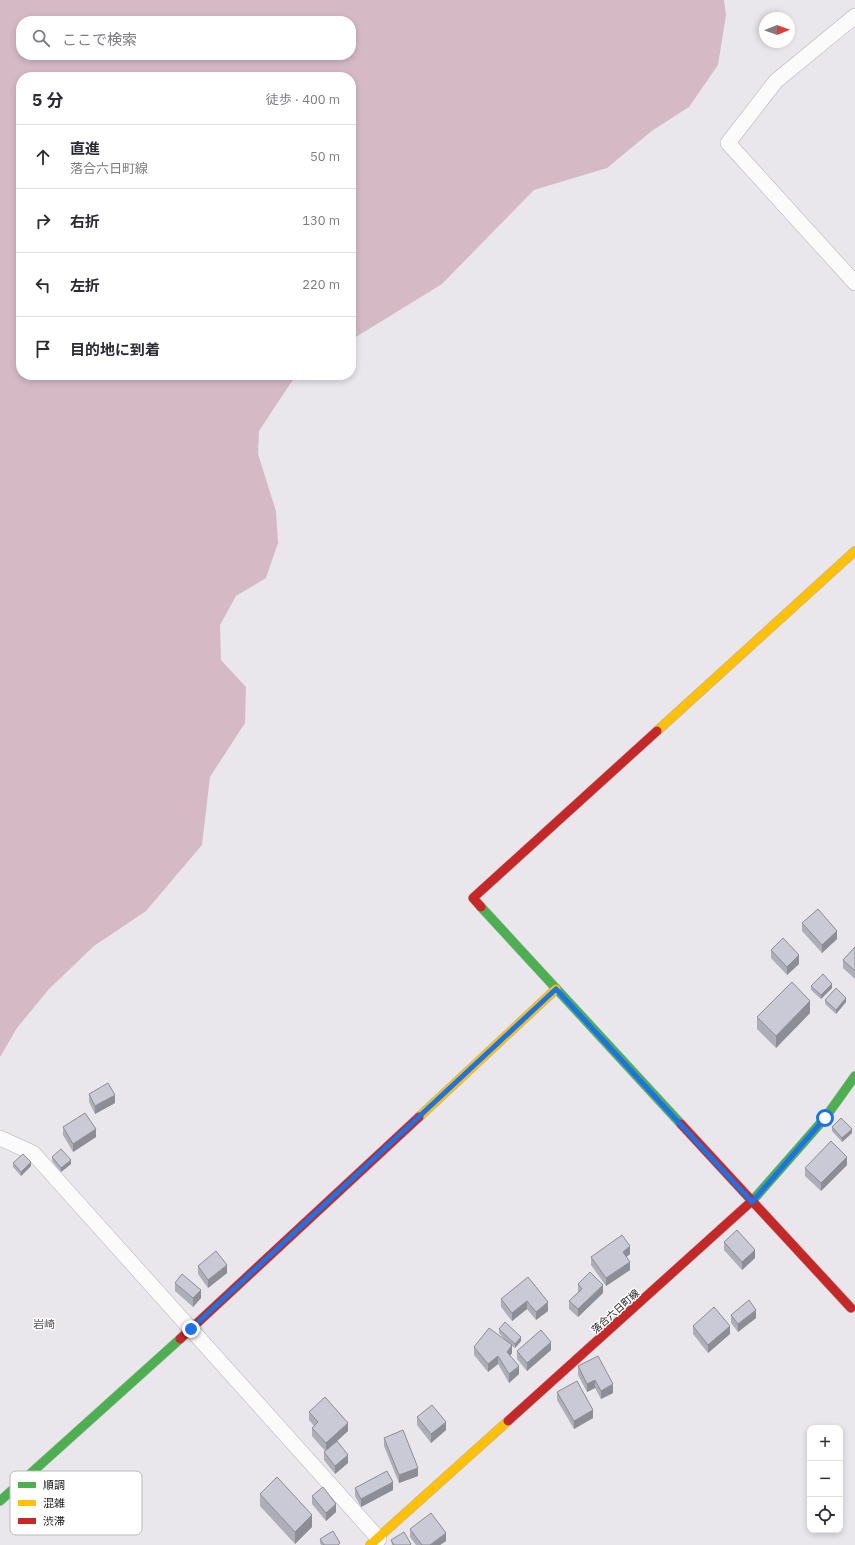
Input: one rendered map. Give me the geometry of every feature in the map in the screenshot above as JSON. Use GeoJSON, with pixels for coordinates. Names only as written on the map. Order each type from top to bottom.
{"type":"FeatureCollection","features":[{"type":"Feature","properties":{"kind":"street"},"geometry":{"type":"LineString","coordinates":[[855,16],[776,81],[728,143],[855,283]]}},
{"type":"Feature","properties":{"kind":"street"},"geometry":{"type":"LineString","coordinates":[[851,1308],[473,898],[855,551]]}},
{"type":"Feature","properties":{"kind":"street"},"geometry":{"type":"LineString","coordinates":[[33,1471],[191,1329],[556,989]]}},
{"type":"Feature","properties":{"kind":"street","name":"落合六日町線"},"geometry":{"type":"LineString","coordinates":[[375,1542],[752,1202],[825,1118],[855,1076]]}},
{"type":"Feature","properties":{"kind":"street"},"geometry":{"type":"LineString","coordinates":[[0,1138],[33,1153],[191,1329],[375,1542]]}},
{"type":"Feature","properties":{"kind":"street"},"geometry":{"type":"LineString","coordinates":[[0,1501],[10,1492]]}},
{"type":"Feature","properties":{"kind":"shaded area"},"geometry":{"type":"Polygon","coordinates":[[[0,0],[724,0],[726,15],[718,65],[689,107],[653,130],[607,168],[534,190],[442,284],[356,337],[356,72],[16,72],[16,380],[293,380],[259,431],[258,454],[276,511],[278,543],[266,578],[236,596],[220,625],[221,660],[246,687],[245,723],[210,777],[202,845],[146,911],[94,946],[49,989],[17,1028],[0,1057],[0,0]]]}},
{"type":"Feature","properties":{"kind":"building"},"geometry":{"type":"Polygon","coordinates":[[[818,909],[837,931],[822,945],[802,923],[818,909]]]}},
{"type":"Feature","properties":{"kind":"building"},"geometry":{"type":"Polygon","coordinates":[[[783,938],[799,955],[787,967],[771,950],[783,938]]]}},
{"type":"Feature","properties":{"kind":"building"},"geometry":{"type":"Polygon","coordinates":[[[855,947],[855,971],[843,960],[855,947]]]}},
{"type":"Feature","properties":{"kind":"building"},"geometry":{"type":"Polygon","coordinates":[[[823,974],[832,984],[821,995],[811,986],[823,974]]]}},
{"type":"Feature","properties":{"kind":"building"},"geometry":{"type":"Polygon","coordinates":[[[792,982],[810,1001],[776,1036],[757,1017],[792,982]]]}},
{"type":"Feature","properties":{"kind":"building"},"geometry":{"type":"Polygon","coordinates":[[[836,988],[846,998],[836,1010],[825,1000],[836,988]]]}},
{"type":"Feature","properties":{"kind":"building"},"geometry":{"type":"Polygon","coordinates":[[[108,1083],[115,1095],[95,1106],[89,1094],[108,1083]]]}},
{"type":"Feature","properties":{"kind":"building"},"geometry":{"type":"Polygon","coordinates":[[[85,1113],[96,1129],[73,1144],[63,1127],[85,1113]]]}},
{"type":"Feature","properties":{"kind":"building"},"geometry":{"type":"Polygon","coordinates":[[[841,1118],[852,1129],[842,1138],[832,1127],[841,1118]]]}},
{"type":"Feature","properties":{"kind":"building"},"geometry":{"type":"Polygon","coordinates":[[[831,1141],[847,1157],[821,1183],[805,1168],[831,1141]]]}},
{"type":"Feature","properties":{"kind":"building"},"geometry":{"type":"Polygon","coordinates":[[[61,1149],[71,1160],[61,1168],[52,1157],[61,1149]]]}},
{"type":"Feature","properties":{"kind":"building"},"geometry":{"type":"Polygon","coordinates":[[[23,1154],[31,1162],[21,1172],[13,1163],[23,1154]]]}},
{"type":"Feature","properties":{"kind":"building"},"geometry":{"type":"Polygon","coordinates":[[[737,1230],[755,1250],[742,1262],[724,1242],[737,1230]]]}},
{"type":"Feature","properties":{"kind":"building"},"geometry":{"type":"Polygon","coordinates":[[[622,1235],[630,1246],[623,1252],[630,1262],[606,1278],[591,1257],[622,1235]]]}},
{"type":"Feature","properties":{"kind":"building"},"geometry":{"type":"Polygon","coordinates":[[[216,1251],[227,1265],[208,1280],[198,1266],[216,1251]]]}},
{"type":"Feature","properties":{"kind":"building"},"geometry":{"type":"Polygon","coordinates":[[[590,1272],[603,1285],[578,1309],[569,1301],[582,1289],[578,1284],[590,1272]]]}},
{"type":"Feature","properties":{"kind":"building"},"geometry":{"type":"Polygon","coordinates":[[[182,1274],[201,1290],[193,1298],[175,1283],[182,1274]]]}},
{"type":"Feature","properties":{"kind":"building"},"geometry":{"type":"Polygon","coordinates":[[[528,1277],[548,1302],[536,1312],[527,1301],[512,1313],[501,1299],[528,1277]]]}},
{"type":"Feature","properties":{"kind":"building"},"geometry":{"type":"Polygon","coordinates":[[[749,1300],[756,1310],[738,1324],[731,1315],[749,1300]]]}},
{"type":"Feature","properties":{"kind":"building"},"geometry":{"type":"Polygon","coordinates":[[[714,1307],[730,1326],[708,1345],[693,1326],[714,1307]]]}},
{"type":"Feature","properties":{"kind":"building"},"geometry":{"type":"Polygon","coordinates":[[[505,1322],[521,1337],[515,1344],[499,1329],[505,1322]]]}},
{"type":"Feature","properties":{"kind":"building"},"geometry":{"type":"Polygon","coordinates":[[[489,1328],[512,1345],[507,1352],[519,1366],[509,1374],[498,1356],[488,1364],[474,1347],[489,1328]]]}},
{"type":"Feature","properties":{"kind":"building"},"geometry":{"type":"Polygon","coordinates":[[[541,1330],[551,1342],[527,1363],[517,1351],[541,1330]]]}},
{"type":"Feature","properties":{"kind":"building"},"geometry":{"type":"Polygon","coordinates":[[[598,1356],[613,1384],[601,1391],[595,1380],[587,1384],[578,1366],[598,1356]]]}},
{"type":"Feature","properties":{"kind":"building"},"geometry":{"type":"Polygon","coordinates":[[[577,1381],[593,1410],[574,1421],[557,1392],[577,1381]]]}},
{"type":"Feature","properties":{"kind":"building"},"geometry":{"type":"Polygon","coordinates":[[[325,1397],[348,1423],[326,1443],[312,1428],[318,1422],[309,1412],[325,1397]]]}},
{"type":"Feature","properties":{"kind":"building"},"geometry":{"type":"Polygon","coordinates":[[[432,1405],[446,1422],[431,1434],[417,1417],[432,1405]]]}},
{"type":"Feature","properties":{"kind":"building"},"geometry":{"type":"Polygon","coordinates":[[[403,1430],[418,1468],[399,1475],[384,1438],[403,1430]]]}},
{"type":"Feature","properties":{"kind":"building"},"geometry":{"type":"Polygon","coordinates":[[[337,1441],[348,1455],[335,1466],[324,1452],[337,1441]]]}},
{"type":"Feature","properties":{"kind":"building"},"geometry":{"type":"Polygon","coordinates":[[[387,1471],[393,1482],[361,1499],[355,1488],[387,1471]]]}},
{"type":"Feature","properties":{"kind":"building"},"geometry":{"type":"Polygon","coordinates":[[[277,1477],[312,1515],[295,1532],[260,1494],[277,1477]]]}},
{"type":"Feature","properties":{"kind":"building"},"geometry":{"type":"Polygon","coordinates":[[[323,1487],[336,1504],[326,1513],[312,1496],[323,1487]]]}},
{"type":"Feature","properties":{"kind":"building"},"geometry":{"type":"Polygon","coordinates":[[[431,1513],[446,1533],[430,1545],[422,1545],[410,1529],[431,1513]]]}},
{"type":"Feature","properties":{"kind":"building"},"geometry":{"type":"Polygon","coordinates":[[[333,1531],[340,1543],[338,1545],[324,1545],[320,1539],[333,1531]]]}},
{"type":"Feature","properties":{"kind":"building"},"geometry":{"type":"Polygon","coordinates":[[[404,1532],[411,1544],[394,1545],[391,1540],[404,1532]]]}},
{"type":"Feature","properties":{"kind":"traffic: fast"},"geometry":{"type":"LineString","coordinates":[[481,907],[681,1124]]}},
{"type":"Feature","properties":{"kind":"traffic: fast"},"geometry":{"type":"LineString","coordinates":[[753,1200],[825,1118],[855,1076]]}},
{"type":"Feature","properties":{"kind":"traffic: fast"},"geometry":{"type":"LineString","coordinates":[[33,1471],[180,1339]]}},
{"type":"Feature","properties":{"kind":"traffic: fast"},"geometry":{"type":"LineString","coordinates":[[0,1501],[10,1492]]}},
{"type":"Feature","properties":{"kind":"traffic: slow"},"geometry":{"type":"LineString","coordinates":[[657,731],[855,551]]}},
{"type":"Feature","properties":{"kind":"traffic: slow"},"geometry":{"type":"LineString","coordinates":[[419,1117],[556,989]]}},
{"type":"Feature","properties":{"kind":"traffic: slow"},"geometry":{"type":"LineString","coordinates":[[370,1545],[508,1421]]}},
{"type":"Feature","properties":{"kind":"traffic: jam"},"geometry":{"type":"LineString","coordinates":[[481,907],[473,898],[657,731]]}},
{"type":"Feature","properties":{"kind":"traffic: jam"},"geometry":{"type":"LineString","coordinates":[[180,1339],[419,1117]]}},
{"type":"Feature","properties":{"kind":"traffic: jam"},"geometry":{"type":"LineString","coordinates":[[681,1124],[851,1308]]}},
{"type":"Feature","properties":{"kind":"traffic: jam"},"geometry":{"type":"LineString","coordinates":[[508,1421],[753,1200]]}},
{"type":"Feature","properties":{"kind":"district","name":"岩崎"},"geometry":{"type":"Point","coordinates":[44,1324]}},
{"type":"Feature","properties":{"kind":"route"},"geometry":{"type":"LineString","coordinates":[[191,1329],[556,989],[752,1202],[825,1118]]}}]}
